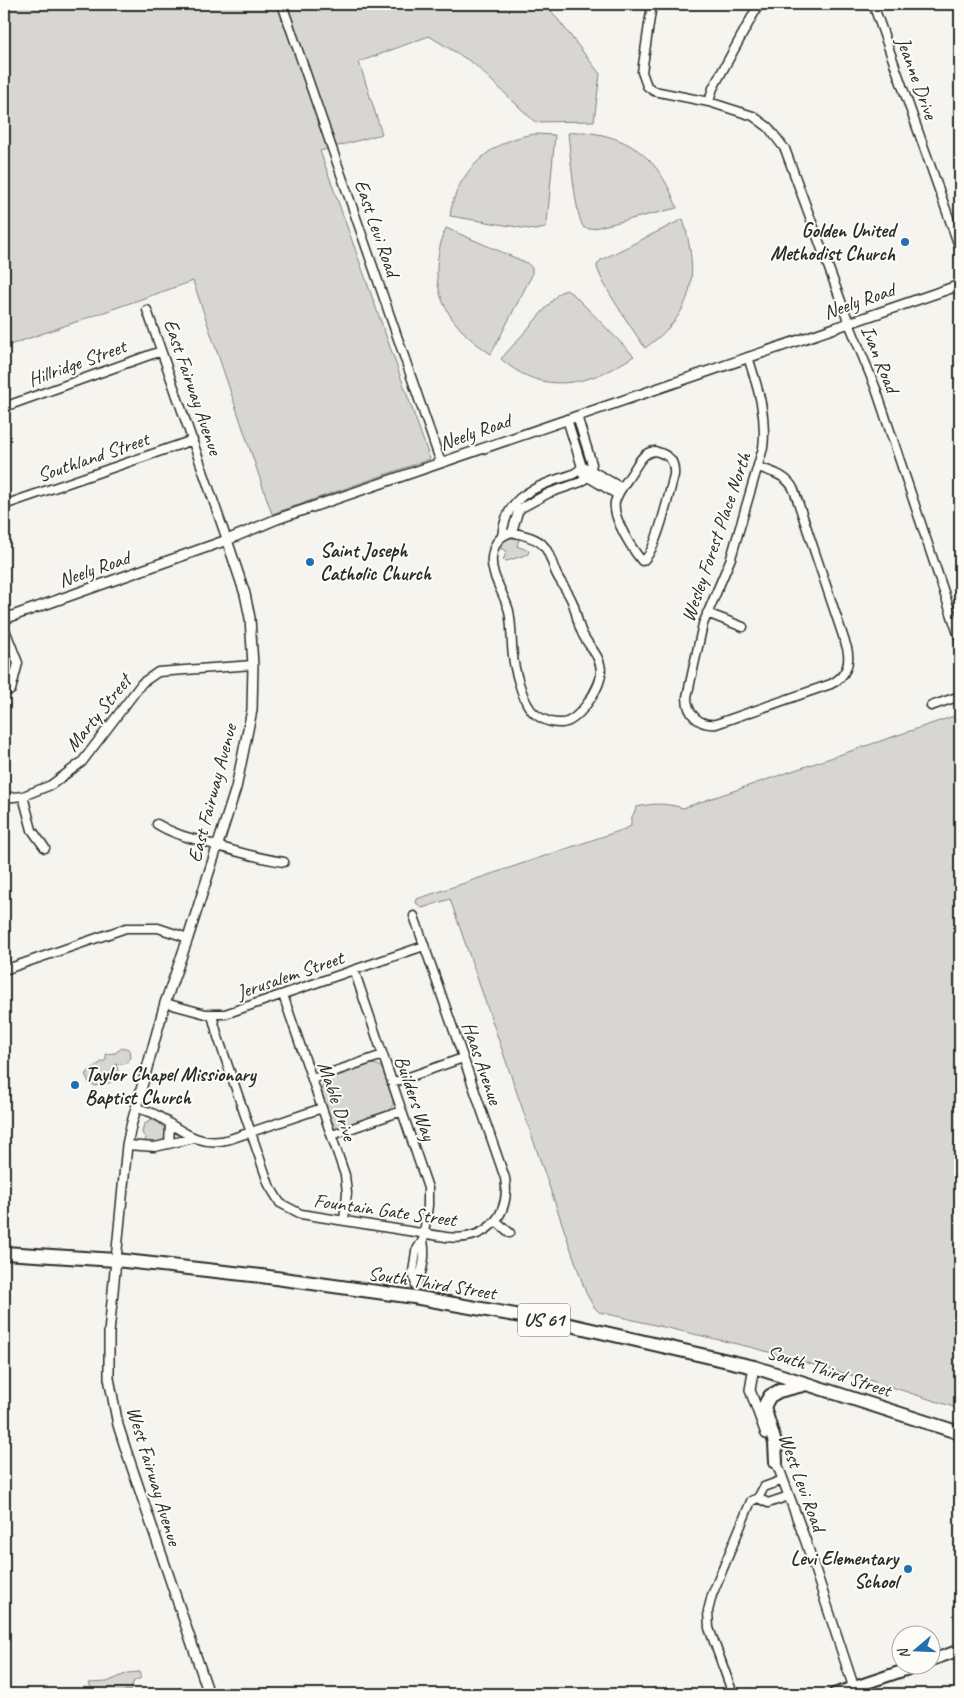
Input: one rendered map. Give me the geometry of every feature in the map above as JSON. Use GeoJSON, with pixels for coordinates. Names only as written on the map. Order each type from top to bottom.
{"type":"FeatureCollection","features":[{"type":"Feature","properties":{"kind":"highway","name":"South Third Street"},"geometry":{"type":"LineString","coordinates":[[4,1253],[116,1260],[415,1291],[754,1367],[960,1433]]}},
{"type":"Feature","properties":{"kind":"highway"},"geometry":{"type":"LineString","coordinates":[[776,1462],[775,1443],[764,1407],[770,1396],[779,1391],[807,1384]]}},
{"type":"Feature","properties":{"kind":"main road"},"geometry":{"type":"LineString","coordinates":[[942,1656],[960,1650]]}},
{"type":"Feature","properties":{"kind":"main road"},"geometry":{"type":"LineString","coordinates":[[834,1694],[855,1691],[892,1676]]}},
{"type":"Feature","properties":{"kind":"street","name":"East Levi Road"},"geometry":{"type":"LineString","coordinates":[[282,4],[441,463]]}},
{"type":"Feature","properties":{"kind":"street","name":"Ivan Road"},"geometry":{"type":"LineString","coordinates":[[652,4],[642,72],[647,86],[654,91],[709,102],[744,112],[760,120],[785,149],[849,323],[876,389],[960,640]]}},
{"type":"Feature","properties":{"kind":"street"},"geometry":{"type":"LineString","coordinates":[[709,102],[712,88],[760,4]]}},
{"type":"Feature","properties":{"kind":"street","name":"Jeanne Drive"},"geometry":{"type":"LineString","coordinates":[[873,4],[960,249]]}},
{"type":"Feature","properties":{"kind":"street","name":"Neely Road"},"geometry":{"type":"LineString","coordinates":[[4,619],[227,540],[278,519],[960,285]]}},
{"type":"Feature","properties":{"kind":"street","name":"East Fairway Avenue"},"geometry":{"type":"LineString","coordinates":[[116,1260],[127,1145],[136,1108],[165,1003],[236,788],[252,710],[253,665],[250,618],[245,594],[147,310]]}},
{"type":"Feature","properties":{"kind":"street","name":"Hillridge Street"},"geometry":{"type":"LineString","coordinates":[[4,407],[161,351]]}},
{"type":"Feature","properties":{"kind":"street","name":"Wesley Forest Place North"},"geometry":{"type":"LineString","coordinates":[[748,357],[759,392],[764,419],[763,448],[730,558],[707,613],[697,648],[687,701],[692,715],[702,723],[716,724],[826,686],[843,675],[848,663],[847,648],[794,490],[790,482],[783,476],[758,467]]}},
{"type":"Feature","properties":{"kind":"street"},"geometry":{"type":"LineString","coordinates":[[512,532],[521,508],[587,477],[592,464],[577,416]]}},
{"type":"Feature","properties":{"kind":"street"},"geometry":{"type":"LineString","coordinates":[[567,419],[579,453],[581,469],[587,477],[618,496]]}},
{"type":"Feature","properties":{"kind":"street","name":"Southland Street"},"geometry":{"type":"LineString","coordinates":[[4,505],[193,440]]}},
{"type":"Feature","properties":{"kind":"street"},"geometry":{"type":"LineString","coordinates":[[579,453],[588,450]]}},
{"type":"Feature","properties":{"kind":"street"},"geometry":{"type":"LineString","coordinates":[[658,452],[671,458],[674,466],[674,475],[656,539],[644,561],[641,561],[618,523],[614,510],[618,496],[641,458],[647,453],[658,452]]}},
{"type":"Feature","properties":{"kind":"street"},"geometry":{"type":"LineString","coordinates":[[502,536],[512,504],[554,481],[581,469],[591,469],[622,488]]}},
{"type":"Feature","properties":{"kind":"street"},"geometry":{"type":"LineString","coordinates":[[554,481],[557,490]]}},
{"type":"Feature","properties":{"kind":"street"},"geometry":{"type":"LineString","coordinates":[[512,532],[533,539],[545,546],[555,571],[572,600],[582,634],[596,653],[600,664],[601,672],[598,687],[578,714],[568,722],[556,723],[538,716],[529,707],[519,679],[512,655],[508,609],[492,563],[492,554],[497,541],[502,536],[512,532]]}},
{"type":"Feature","properties":{"kind":"street"},"geometry":{"type":"LineString","coordinates":[[707,613],[743,628]]}},
{"type":"Feature","properties":{"kind":"street"},"geometry":{"type":"LineString","coordinates":[[4,626],[18,664],[11,690]]}},
{"type":"Feature","properties":{"kind":"street","name":"Marty Street"},"geometry":{"type":"LineString","coordinates":[[4,798],[23,796],[51,785],[82,762],[142,683],[158,672],[253,665]]}},
{"type":"Feature","properties":{"kind":"street"},"geometry":{"type":"LineString","coordinates":[[931,706],[960,696]]}},
{"type":"Feature","properties":{"kind":"street"},"geometry":{"type":"LineString","coordinates":[[23,796],[32,830],[45,848]]}},
{"type":"Feature","properties":{"kind":"street"},"geometry":{"type":"LineString","coordinates":[[157,824],[168,831],[217,846],[284,862]]}},
{"type":"Feature","properties":{"kind":"street","name":"Haas Avenue"},"geometry":{"type":"LineString","coordinates":[[414,916],[505,1178],[506,1196],[496,1221]]}},
{"type":"Feature","properties":{"kind":"street"},"geometry":{"type":"LineString","coordinates":[[4,970],[126,928],[158,928],[188,938]]}},
{"type":"Feature","properties":{"kind":"street","name":"Jerusalem Street"},"geometry":{"type":"LineString","coordinates":[[165,1003],[212,1015],[229,1013],[424,946]]}},
{"type":"Feature","properties":{"kind":"street","name":"Builders Way"},"geometry":{"type":"LineString","coordinates":[[354,970],[428,1188],[428,1206],[423,1236],[416,1251],[412,1272],[415,1291]]}},
{"type":"Feature","properties":{"kind":"street","name":"Mable Drive"},"geometry":{"type":"LineString","coordinates":[[283,995],[346,1179],[347,1193],[344,1220]]}},
{"type":"Feature","properties":{"kind":"street"},"geometry":{"type":"LineString","coordinates":[[212,1015],[251,1132]]}},
{"type":"Feature","properties":{"kind":"street"},"geometry":{"type":"LineString","coordinates":[[312,1080],[383,1055]]}},
{"type":"Feature","properties":{"kind":"street"},"geometry":{"type":"LineString","coordinates":[[392,1083],[463,1058]]}},
{"type":"Feature","properties":{"kind":"street"},"geometry":{"type":"LineString","coordinates":[[136,1108],[156,1114],[170,1125],[194,1138],[221,1142],[322,1108]]}},
{"type":"Feature","properties":{"kind":"street"},"geometry":{"type":"LineString","coordinates":[[332,1135],[402,1111]]}},
{"type":"Feature","properties":{"kind":"street"},"geometry":{"type":"LineString","coordinates":[[169,1144],[170,1125]]}},
{"type":"Feature","properties":{"kind":"street","name":"Fountain Gate Street"},"geometry":{"type":"LineString","coordinates":[[251,1132],[271,1190],[280,1203],[301,1214],[344,1220],[423,1236],[464,1238],[485,1231],[496,1221]]}},
{"type":"Feature","properties":{"kind":"street"},"geometry":{"type":"LineString","coordinates":[[127,1145],[148,1148],[194,1138]]}},
{"type":"Feature","properties":{"kind":"street"},"geometry":{"type":"LineString","coordinates":[[496,1221],[510,1233]]}},
{"type":"Feature","properties":{"kind":"street","name":"West Fairway Avenue"},"geometry":{"type":"LineString","coordinates":[[116,1260],[108,1344],[109,1378],[118,1425],[209,1694]]}},
{"type":"Feature","properties":{"kind":"street","name":"West Levi Road"},"geometry":{"type":"LineString","coordinates":[[754,1367],[750,1390],[789,1496],[855,1691]]}},
{"type":"Feature","properties":{"kind":"street"},"geometry":{"type":"LineString","coordinates":[[732,1694],[709,1628],[708,1611],[712,1595],[751,1501],[758,1498],[764,1487],[783,1480]]}},
{"type":"Feature","properties":{"kind":"street"},"geometry":{"type":"LineString","coordinates":[[758,1498],[768,1504],[789,1496]]}},
{"type":"Feature","properties":{"kind":"shaded area"},"geometry":{"type":"Polygon","coordinates":[[[4,4],[546,4],[600,74],[594,121],[535,122],[473,63],[429,36],[359,62],[382,134],[320,151],[430,459],[272,514],[193,281],[4,347],[4,4]]]}},
{"type":"Feature","properties":{"kind":"shaded area"},"geometry":{"type":"Polygon","coordinates":[[[584,132],[617,140],[631,146],[643,155],[663,177],[677,208],[590,229],[584,228],[578,211],[568,133],[584,132]]]}},
{"type":"Feature","properties":{"kind":"shaded area"},"geometry":{"type":"Polygon","coordinates":[[[535,134],[555,135],[545,228],[535,230],[450,216],[453,200],[459,186],[478,161],[504,143],[519,137],[535,134]]]}},
{"type":"Feature","properties":{"kind":"shaded area"},"geometry":{"type":"Polygon","coordinates":[[[683,219],[691,258],[689,291],[684,306],[675,321],[645,348],[603,282],[597,265],[601,260],[683,219]]]}},
{"type":"Feature","properties":{"kind":"shaded area"},"geometry":{"type":"Polygon","coordinates":[[[446,228],[527,263],[532,268],[532,275],[491,354],[474,342],[461,329],[450,315],[442,300],[438,284],[437,267],[446,228]]]}},
{"type":"Feature","properties":{"kind":"shaded area"},"geometry":{"type":"Polygon","coordinates":[[[566,290],[574,295],[634,356],[601,374],[567,383],[534,379],[517,371],[501,359],[559,293],[566,290]]]}},
{"type":"Feature","properties":{"kind":"shaded area"},"geometry":{"type":"Polygon","coordinates":[[[512,538],[519,539],[517,546],[529,551],[528,554],[507,561],[503,560],[507,551],[500,548],[500,546],[504,541],[512,538]]]}},
{"type":"Feature","properties":{"kind":"shaded area"},"geometry":{"type":"Polygon","coordinates":[[[960,714],[960,1409],[879,1383],[754,1348],[599,1312],[586,1293],[450,899],[422,908],[416,903],[417,899],[625,829],[631,826],[631,819],[637,807],[660,804],[683,808],[960,714]]]}},
{"type":"Feature","properties":{"kind":"shaded area"},"geometry":{"type":"Polygon","coordinates":[[[122,1048],[130,1050],[131,1058],[124,1064],[116,1064],[118,1070],[116,1078],[109,1083],[102,1083],[96,1086],[90,1084],[86,1077],[87,1073],[106,1060],[106,1054],[115,1053],[122,1048]]]}},
{"type":"Feature","properties":{"kind":"shaded area"},"geometry":{"type":"Polygon","coordinates":[[[371,1064],[382,1068],[393,1105],[388,1111],[341,1127],[335,1126],[323,1101],[323,1084],[326,1080],[371,1064]]]}},
{"type":"Feature","properties":{"kind":"shaded area"},"geometry":{"type":"Polygon","coordinates":[[[150,1119],[158,1122],[166,1130],[166,1138],[156,1142],[145,1142],[146,1139],[142,1133],[144,1124],[149,1122],[150,1119]]]}},
{"type":"Feature","properties":{"kind":"shaded area"},"geometry":{"type":"Polygon","coordinates":[[[139,1672],[141,1678],[134,1681],[130,1691],[126,1690],[113,1695],[97,1694],[89,1683],[107,1682],[128,1673],[139,1672]]]}},
{"type":"Feature","properties":{"kind":"place","name":"Golden United Methodist Church"},"geometry":{"type":"Point","coordinates":[905,242]}},
{"type":"Feature","properties":{"kind":"place","name":"Saint Joseph Catholic Church"},"geometry":{"type":"Point","coordinates":[310,562]}},
{"type":"Feature","properties":{"kind":"place","name":"Taylor Chapel Missionary Baptist Church"},"geometry":{"type":"Point","coordinates":[75,1085]}},
{"type":"Feature","properties":{"kind":"place","name":"Levi Elementary School"},"geometry":{"type":"Point","coordinates":[908,1569]}}]}
